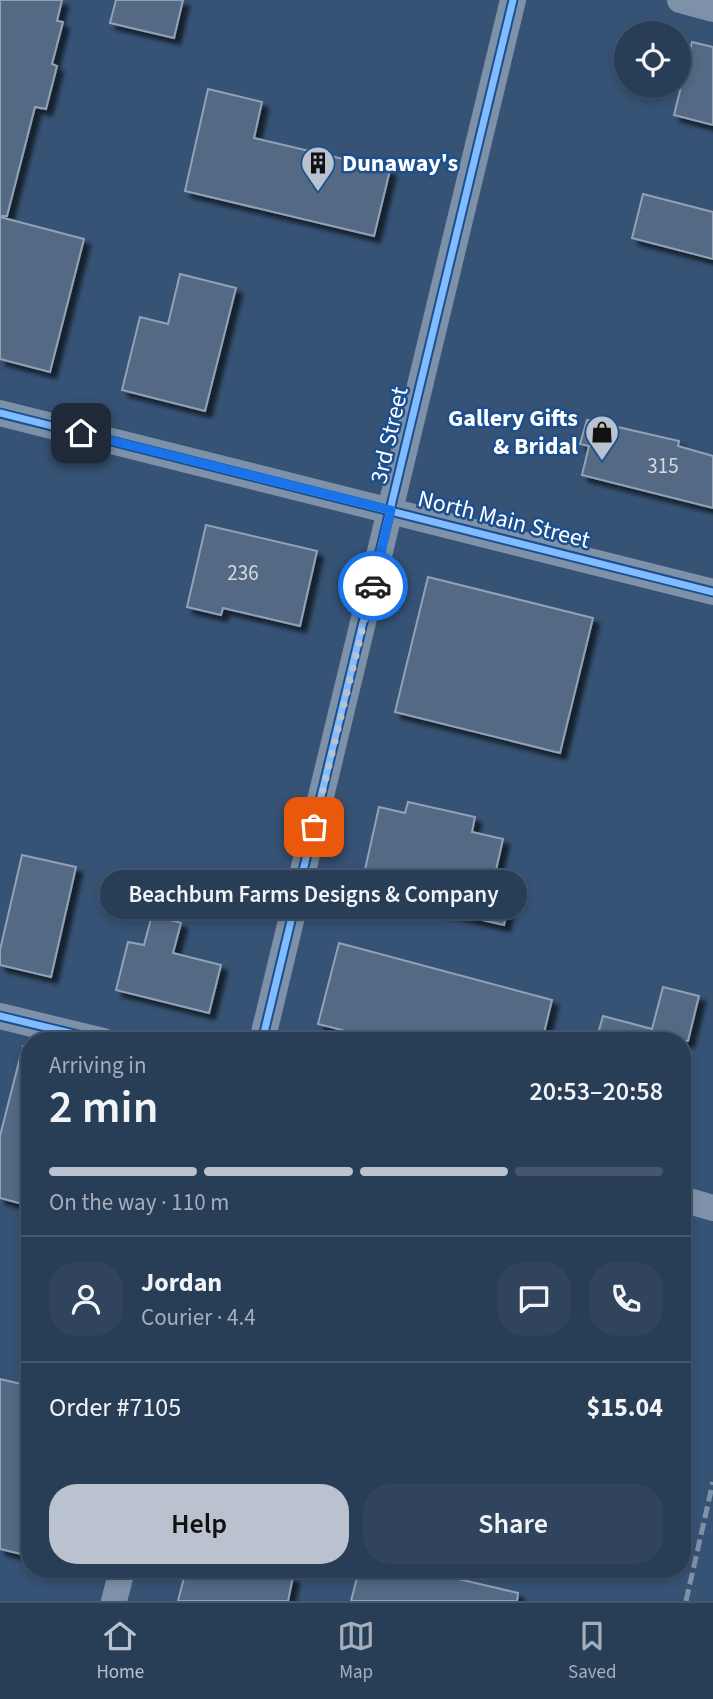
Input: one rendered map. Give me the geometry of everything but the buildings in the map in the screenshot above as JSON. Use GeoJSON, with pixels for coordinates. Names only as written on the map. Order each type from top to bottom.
{"type":"FeatureCollection","features":[{"type":"Feature","properties":{"kind":"street","name":"3rd Street"},"geometry":{"type":"LineString","coordinates":[[264,1032],[513,0]]}},
{"type":"Feature","properties":{"kind":"street"},"geometry":{"type":"LineString","coordinates":[[680,0],[713,9]]}},
{"type":"Feature","properties":{"kind":"street","name":"North Main Street"},"geometry":{"type":"LineString","coordinates":[[0,413],[713,592]]}},
{"type":"Feature","properties":{"kind":"street"},"geometry":{"type":"LineString","coordinates":[[0,1016],[66,1032]]}},
{"type":"Feature","properties":{"kind":"street"},"geometry":{"type":"LineString","coordinates":[[691,1185],[713,1189]]}},
{"type":"Feature","properties":{"kind":"street"},"geometry":{"type":"LineString","coordinates":[[691,1202],[713,1208]]}},
{"type":"Feature","properties":{"kind":"street"},"geometry":{"type":"LineString","coordinates":[[114,1601],[120,1578]]}},
{"type":"Feature","properties":{"kind":"railway"},"geometry":{"type":"LineString","coordinates":[[686,1601],[713,1482]]}},
{"type":"Feature","properties":{"kind":"cycle path"},"geometry":{"type":"LineString","coordinates":[[264,1032],[513,0]]}},
{"type":"Feature","properties":{"kind":"cycle path"},"geometry":{"type":"LineString","coordinates":[[0,413],[713,592]]}},
{"type":"Feature","properties":{"kind":"cycle path"},"geometry":{"type":"LineString","coordinates":[[0,1016],[66,1032]]}},
{"type":"Feature","properties":{"kind":"way so far"},"geometry":{"type":"LineString","coordinates":[[314,827],[373,586]]}},
{"type":"Feature","properties":{"kind":"place","name":"Dunaway's"},"geometry":{"type":"Point","coordinates":[318,193]}},
{"type":"Feature","properties":{"kind":"place","name":"Gallery Gifts & Bridal"},"geometry":{"type":"Point","coordinates":[602,462]}},
{"type":"Feature","properties":{"kind":"place","name":"Beachbum Farms Designs & Company"},"geometry":{"type":"Point","coordinates":[314,827]}},
{"type":"Feature","properties":{"kind":"route"},"geometry":{"type":"LineString","coordinates":[[81,433],[391,510],[373,586]]}}]}
